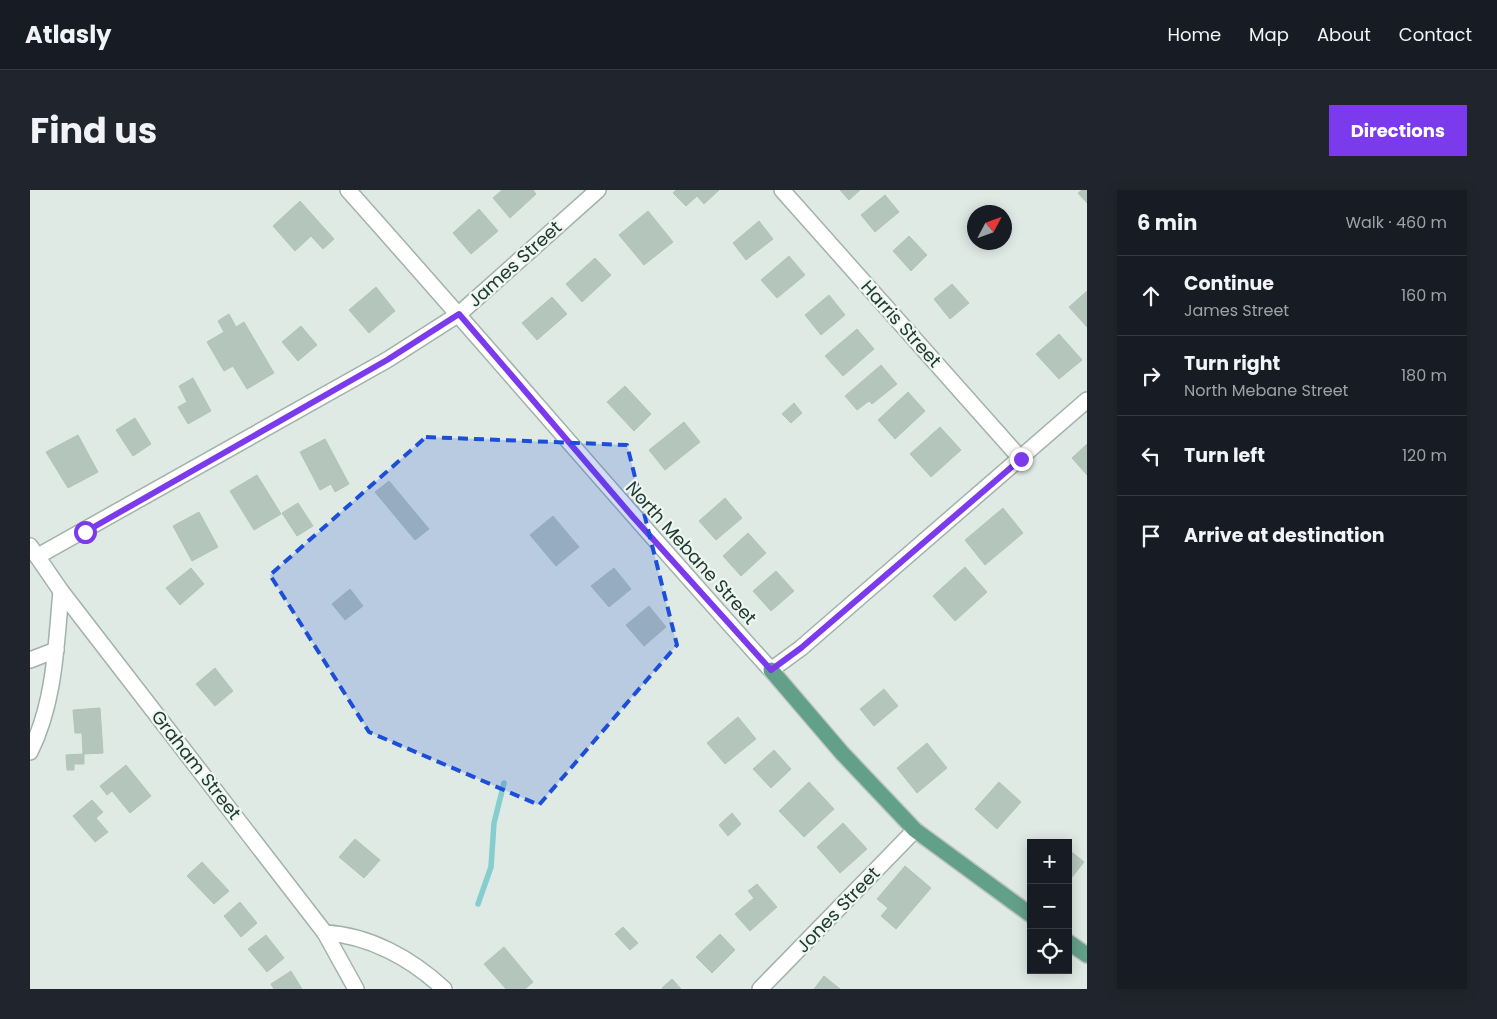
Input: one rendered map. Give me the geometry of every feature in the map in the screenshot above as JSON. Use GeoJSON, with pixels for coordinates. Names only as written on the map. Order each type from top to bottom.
{"type":"FeatureCollection","features":[{"type":"Feature","properties":{"kind":"main road","name":"North Mebane Street"},"geometry":{"type":"LineString","coordinates":[[771,670],[842,752],[915,830],[1027,912]]}},
{"type":"Feature","properties":{"kind":"main road"},"geometry":{"type":"LineString","coordinates":[[1072,945],[1087,955]]}},
{"type":"Feature","properties":{"kind":"street","name":"North Mebane Street"},"geometry":{"type":"LineString","coordinates":[[348,190],[459,314],[613,495],[771,670]]}},
{"type":"Feature","properties":{"kind":"street","name":"James Street"},"geometry":{"type":"LineString","coordinates":[[34,551],[387,360],[459,314],[598,190]]}},
{"type":"Feature","properties":{"kind":"street","name":"Harris Street"},"geometry":{"type":"LineString","coordinates":[[782,190],[1021,459]]}},
{"type":"Feature","properties":{"kind":"street"},"geometry":{"type":"LineString","coordinates":[[771,670],[801,648],[1087,400]]}},
{"type":"Feature","properties":{"kind":"street","name":"Graham Street"},"geometry":{"type":"LineString","coordinates":[[34,551],[61,591],[325,933],[356,989]]}},
{"type":"Feature","properties":{"kind":"street"},"geometry":{"type":"LineString","coordinates":[[30,752],[42,724],[50,693],[61,591]]}},
{"type":"Feature","properties":{"kind":"street"},"geometry":{"type":"LineString","coordinates":[[30,660],[56,650]]}},
{"type":"Feature","properties":{"kind":"street","name":"Jones Street"},"geometry":{"type":"LineString","coordinates":[[760,989],[915,830]]}},
{"type":"Feature","properties":{"kind":"street"},"geometry":{"type":"LineString","coordinates":[[325,933],[344,934],[368,940],[407,962],[444,989]]}},
{"type":"Feature","properties":{"kind":"highlighted area"},"geometry":{"type":"Polygon","coordinates":[[[426,437],[627,445],[677,645],[539,805],[369,732],[270,575],[426,437]]]}},
{"type":"Feature","properties":{"kind":"building"},"geometry":{"type":"Polygon","coordinates":[[[502,190],[533,190],[536,194],[510,218],[493,198],[502,190]]]}},
{"type":"Feature","properties":{"kind":"building"},"geometry":{"type":"Polygon","coordinates":[[[676,190],[719,190],[704,204],[697,196],[686,206],[673,193],[676,190]]]}},
{"type":"Feature","properties":{"kind":"building"},"geometry":{"type":"Polygon","coordinates":[[[840,190],[860,190],[849,200],[840,190]]]}},
{"type":"Feature","properties":{"kind":"building"},"geometry":{"type":"Polygon","coordinates":[[[1082,190],[1087,190],[1087,203],[1078,193],[1082,190]]]}},
{"type":"Feature","properties":{"kind":"building"},"geometry":{"type":"Polygon","coordinates":[[[885,195],[899,212],[875,232],[861,215],[885,195]]]}},
{"type":"Feature","properties":{"kind":"building"},"geometry":{"type":"Polygon","coordinates":[[[300,201],[334,239],[323,249],[311,236],[295,251],[273,226],[300,201]]]}},
{"type":"Feature","properties":{"kind":"building"},"geometry":{"type":"Polygon","coordinates":[[[479,209],[498,231],[471,254],[453,233],[479,209]]]}},
{"type":"Feature","properties":{"kind":"building"},"geometry":{"type":"Polygon","coordinates":[[[648,211],[673,242],[644,265],[619,235],[648,211]]]}},
{"type":"Feature","properties":{"kind":"building"},"geometry":{"type":"Polygon","coordinates":[[[759,221],[773,239],[746,260],[733,243],[759,221]]]}},
{"type":"Feature","properties":{"kind":"building"},"geometry":{"type":"Polygon","coordinates":[[[909,236],[927,255],[911,271],[893,251],[909,236]]]}},
{"type":"Feature","properties":{"kind":"building"},"geometry":{"type":"Polygon","coordinates":[[[789,256],[805,275],[777,298],[761,280],[789,256]]]}},
{"type":"Feature","properties":{"kind":"building"},"geometry":{"type":"Polygon","coordinates":[[[595,258],[611,275],[582,302],[566,284],[595,258]]]}},
{"type":"Feature","properties":{"kind":"building"},"geometry":{"type":"Polygon","coordinates":[[[952,284],[969,303],[950,319],[934,299],[952,284]]]}},
{"type":"Feature","properties":{"kind":"building"},"geometry":{"type":"Polygon","coordinates":[[[376,287],[395,311],[369,333],[349,310],[376,287]]]}},
{"type":"Feature","properties":{"kind":"building"},"geometry":{"type":"Polygon","coordinates":[[[1087,291],[1087,327],[1069,307],[1087,291]]]}},
{"type":"Feature","properties":{"kind":"building"},"geometry":{"type":"Polygon","coordinates":[[[829,295],[845,315],[821,335],[805,315],[829,295]]]}},
{"type":"Feature","properties":{"kind":"building"},"geometry":{"type":"Polygon","coordinates":[[[552,297],[567,314],[537,340],[522,323],[552,297]]]}},
{"type":"Feature","properties":{"kind":"building"},"geometry":{"type":"Polygon","coordinates":[[[229,314],[236,327],[244,322],[274,373],[247,389],[233,366],[224,371],[207,342],[224,332],[218,321],[229,314]]]}},
{"type":"Feature","properties":{"kind":"building"},"geometry":{"type":"Polygon","coordinates":[[[301,326],[317,345],[298,361],[282,342],[301,326]]]}},
{"type":"Feature","properties":{"kind":"building"},"geometry":{"type":"Polygon","coordinates":[[[857,329],[874,349],[843,376],[825,356],[857,329]]]}},
{"type":"Feature","properties":{"kind":"building"},"geometry":{"type":"Polygon","coordinates":[[[1059,334],[1082,360],[1059,379],[1036,354],[1059,334]]]}},
{"type":"Feature","properties":{"kind":"building"},"geometry":{"type":"Polygon","coordinates":[[[881,365],[897,384],[872,404],[869,401],[857,410],[845,396],[881,365]]]}},
{"type":"Feature","properties":{"kind":"building"},"geometry":{"type":"Polygon","coordinates":[[[193,378],[211,411],[188,424],[178,407],[187,402],[179,386],[193,378]]]}},
{"type":"Feature","properties":{"kind":"building"},"geometry":{"type":"Polygon","coordinates":[[[625,386],[651,414],[634,431],[607,402],[625,386]]]}},
{"type":"Feature","properties":{"kind":"building"},"geometry":{"type":"Polygon","coordinates":[[[908,392],[925,411],[895,439],[878,420],[908,392]]]}},
{"type":"Feature","properties":{"kind":"building"},"geometry":{"type":"Polygon","coordinates":[[[794,403],[802,413],[791,423],[782,414],[794,403]]]}},
{"type":"Feature","properties":{"kind":"building"},"geometry":{"type":"Polygon","coordinates":[[[135,418],[151,444],[133,456],[116,430],[135,418]]]}},
{"type":"Feature","properties":{"kind":"building"},"geometry":{"type":"Polygon","coordinates":[[[684,422],[700,442],[665,470],[649,450],[684,422]]]}},
{"type":"Feature","properties":{"kind":"building"},"geometry":{"type":"Polygon","coordinates":[[[940,427],[961,450],[931,477],[910,454],[940,427]]]}},
{"type":"Feature","properties":{"kind":"building"},"geometry":{"type":"Polygon","coordinates":[[[78,435],[98,472],[68,488],[46,452],[78,435]]]}},
{"type":"Feature","properties":{"kind":"building"},"geometry":{"type":"Polygon","coordinates":[[[325,439],[349,484],[335,492],[331,484],[320,490],[300,452],[325,439]]]}},
{"type":"Feature","properties":{"kind":"building"},"geometry":{"type":"Polygon","coordinates":[[[1087,444],[1087,475],[1072,458],[1087,444]]]}},
{"type":"Feature","properties":{"kind":"building"},"geometry":{"type":"Polygon","coordinates":[[[257,475],[281,514],[254,530],[230,491],[257,475]]]}},
{"type":"Feature","properties":{"kind":"building"},"geometry":{"type":"Polygon","coordinates":[[[389,481],[429,529],[415,540],[375,492],[389,481]]]}},
{"type":"Feature","properties":{"kind":"building"},"geometry":{"type":"Polygon","coordinates":[[[725,498],[742,518],[716,540],[699,521],[725,498]]]}},
{"type":"Feature","properties":{"kind":"building"},"geometry":{"type":"Polygon","coordinates":[[[298,503],[313,526],[297,536],[282,513],[298,503]]]}},
{"type":"Feature","properties":{"kind":"building"},"geometry":{"type":"Polygon","coordinates":[[[1003,508],[1023,533],[985,565],[965,540],[1003,508]]]}},
{"type":"Feature","properties":{"kind":"building"},"geometry":{"type":"Polygon","coordinates":[[[199,512],[218,547],[192,561],[173,526],[199,512]]]}},
{"type":"Feature","properties":{"kind":"building"},"geometry":{"type":"Polygon","coordinates":[[[553,516],[579,547],[556,566],[530,535],[553,516]]]}},
{"type":"Feature","properties":{"kind":"building"},"geometry":{"type":"Polygon","coordinates":[[[748,533],[766,553],[741,576],[723,556],[748,533]]]}},
{"type":"Feature","properties":{"kind":"building"},"geometry":{"type":"Polygon","coordinates":[[[965,567],[987,592],[955,621],[933,596],[965,567]]]}},
{"type":"Feature","properties":{"kind":"building"},"geometry":{"type":"Polygon","coordinates":[[[191,568],[204,584],[180,605],[166,588],[191,568]]]}},
{"type":"Feature","properties":{"kind":"building"},"geometry":{"type":"Polygon","coordinates":[[[614,568],[631,589],[609,607],[591,586],[614,568]]]}},
{"type":"Feature","properties":{"kind":"building"},"geometry":{"type":"Polygon","coordinates":[[[776,571],[794,591],[771,611],[753,591],[776,571]]]}},
{"type":"Feature","properties":{"kind":"building"},"geometry":{"type":"Polygon","coordinates":[[[350,589],[363,606],[345,620],[332,604],[350,589]]]}},
{"type":"Feature","properties":{"kind":"building"},"geometry":{"type":"Polygon","coordinates":[[[649,606],[666,627],[644,646],[626,625],[649,606]]]}},
{"type":"Feature","properties":{"kind":"building"},"geometry":{"type":"Polygon","coordinates":[[[215,668],[233,691],[215,706],[196,684],[215,668]]]}},
{"type":"Feature","properties":{"kind":"building"},"geometry":{"type":"Polygon","coordinates":[[[884,689],[898,706],[874,726],[860,709],[884,689]]]}},
{"type":"Feature","properties":{"kind":"building"},"geometry":{"type":"Polygon","coordinates":[[[100,708],[103,753],[83,754],[82,733],[75,733],[73,710],[100,708]]]}},
{"type":"Feature","properties":{"kind":"building"},"geometry":{"type":"Polygon","coordinates":[[[738,717],[756,739],[725,764],[707,743],[738,717]]]}},
{"type":"Feature","properties":{"kind":"building"},"geometry":{"type":"Polygon","coordinates":[[[927,743],[947,768],[917,793],[897,768],[927,743]]]}},
{"type":"Feature","properties":{"kind":"building"},"geometry":{"type":"Polygon","coordinates":[[[774,750],[791,769],[771,788],[753,769],[774,750]]]}},
{"type":"Feature","properties":{"kind":"building"},"geometry":{"type":"Polygon","coordinates":[[[84,754],[84,764],[74,764],[74,770],[67,770],[66,755],[84,754]]]}},
{"type":"Feature","properties":{"kind":"building"},"geometry":{"type":"Polygon","coordinates":[[[126,765],[151,796],[130,813],[112,791],[107,795],[100,786],[126,765]]]}},
{"type":"Feature","properties":{"kind":"building"},"geometry":{"type":"Polygon","coordinates":[[[809,782],[834,809],[804,837],[779,811],[809,782]]]}},
{"type":"Feature","properties":{"kind":"building"},"geometry":{"type":"Polygon","coordinates":[[[999,782],[1021,802],[997,829],[975,809],[999,782]]]}},
{"type":"Feature","properties":{"kind":"building"},"geometry":{"type":"Polygon","coordinates":[[[92,800],[103,812],[96,818],[108,832],[95,842],[73,816],[92,800]]]}},
{"type":"Feature","properties":{"kind":"building"},"geometry":{"type":"Polygon","coordinates":[[[732,813],[741,824],[728,836],[719,825],[732,813]]]}},
{"type":"Feature","properties":{"kind":"building"},"geometry":{"type":"Polygon","coordinates":[[[843,823],[867,849],[840,873],[817,847],[843,823]]]}},
{"type":"Feature","properties":{"kind":"building"},"geometry":{"type":"Polygon","coordinates":[[[355,839],[380,860],[364,878],[339,857],[355,839]]]}},
{"type":"Feature","properties":{"kind":"building"},"geometry":{"type":"Polygon","coordinates":[[[1072,852],[1084,862],[1072,877],[1072,852]]]}},
{"type":"Feature","properties":{"kind":"building"},"geometry":{"type":"Polygon","coordinates":[[[202,862],[229,891],[214,904],[187,876],[202,862]]]}},
{"type":"Feature","properties":{"kind":"building"},"geometry":{"type":"Polygon","coordinates":[[[905,866],[931,888],[896,929],[881,916],[888,908],[877,899],[905,866]]]}},
{"type":"Feature","properties":{"kind":"building"},"geometry":{"type":"Polygon","coordinates":[[[757,884],[777,907],[750,931],[735,914],[754,898],[748,891],[757,884]]]}},
{"type":"Feature","properties":{"kind":"building"},"geometry":{"type":"Polygon","coordinates":[[[240,902],[257,923],[241,937],[224,916],[240,902]]]}},
{"type":"Feature","properties":{"kind":"building"},"geometry":{"type":"Polygon","coordinates":[[[623,927],[638,943],[630,950],[615,934],[623,927]]]}},
{"type":"Feature","properties":{"kind":"building"},"geometry":{"type":"Polygon","coordinates":[[[720,934],[735,950],[712,973],[696,957],[720,934]]]}},
{"type":"Feature","properties":{"kind":"building"},"geometry":{"type":"Polygon","coordinates":[[[266,935],[284,958],[267,972],[248,949],[266,935]]]}},
{"type":"Feature","properties":{"kind":"building"},"geometry":{"type":"Polygon","coordinates":[[[504,947],[533,982],[525,989],[506,989],[484,964],[504,947]]]}},
{"type":"Feature","properties":{"kind":"building"},"geometry":{"type":"Polygon","coordinates":[[[291,971],[302,989],[274,989],[271,984],[291,971]]]}},
{"type":"Feature","properties":{"kind":"building"},"geometry":{"type":"Polygon","coordinates":[[[824,976],[840,989],[814,989],[824,976]]]}},
{"type":"Feature","properties":{"kind":"building"},"geometry":{"type":"Polygon","coordinates":[[[672,979],[681,989],[662,988],[672,979]]]}},
{"type":"Feature","properties":{"kind":"waterway"},"geometry":{"type":"LineString","coordinates":[[478,904],[491,867],[494,823],[504,783]]}},
{"type":"Feature","properties":{"kind":"route"},"geometry":{"type":"LineString","coordinates":[[85,532],[387,360],[459,314],[511,377],[633,517],[771,670],[801,648],[1021,459]]}}]}
